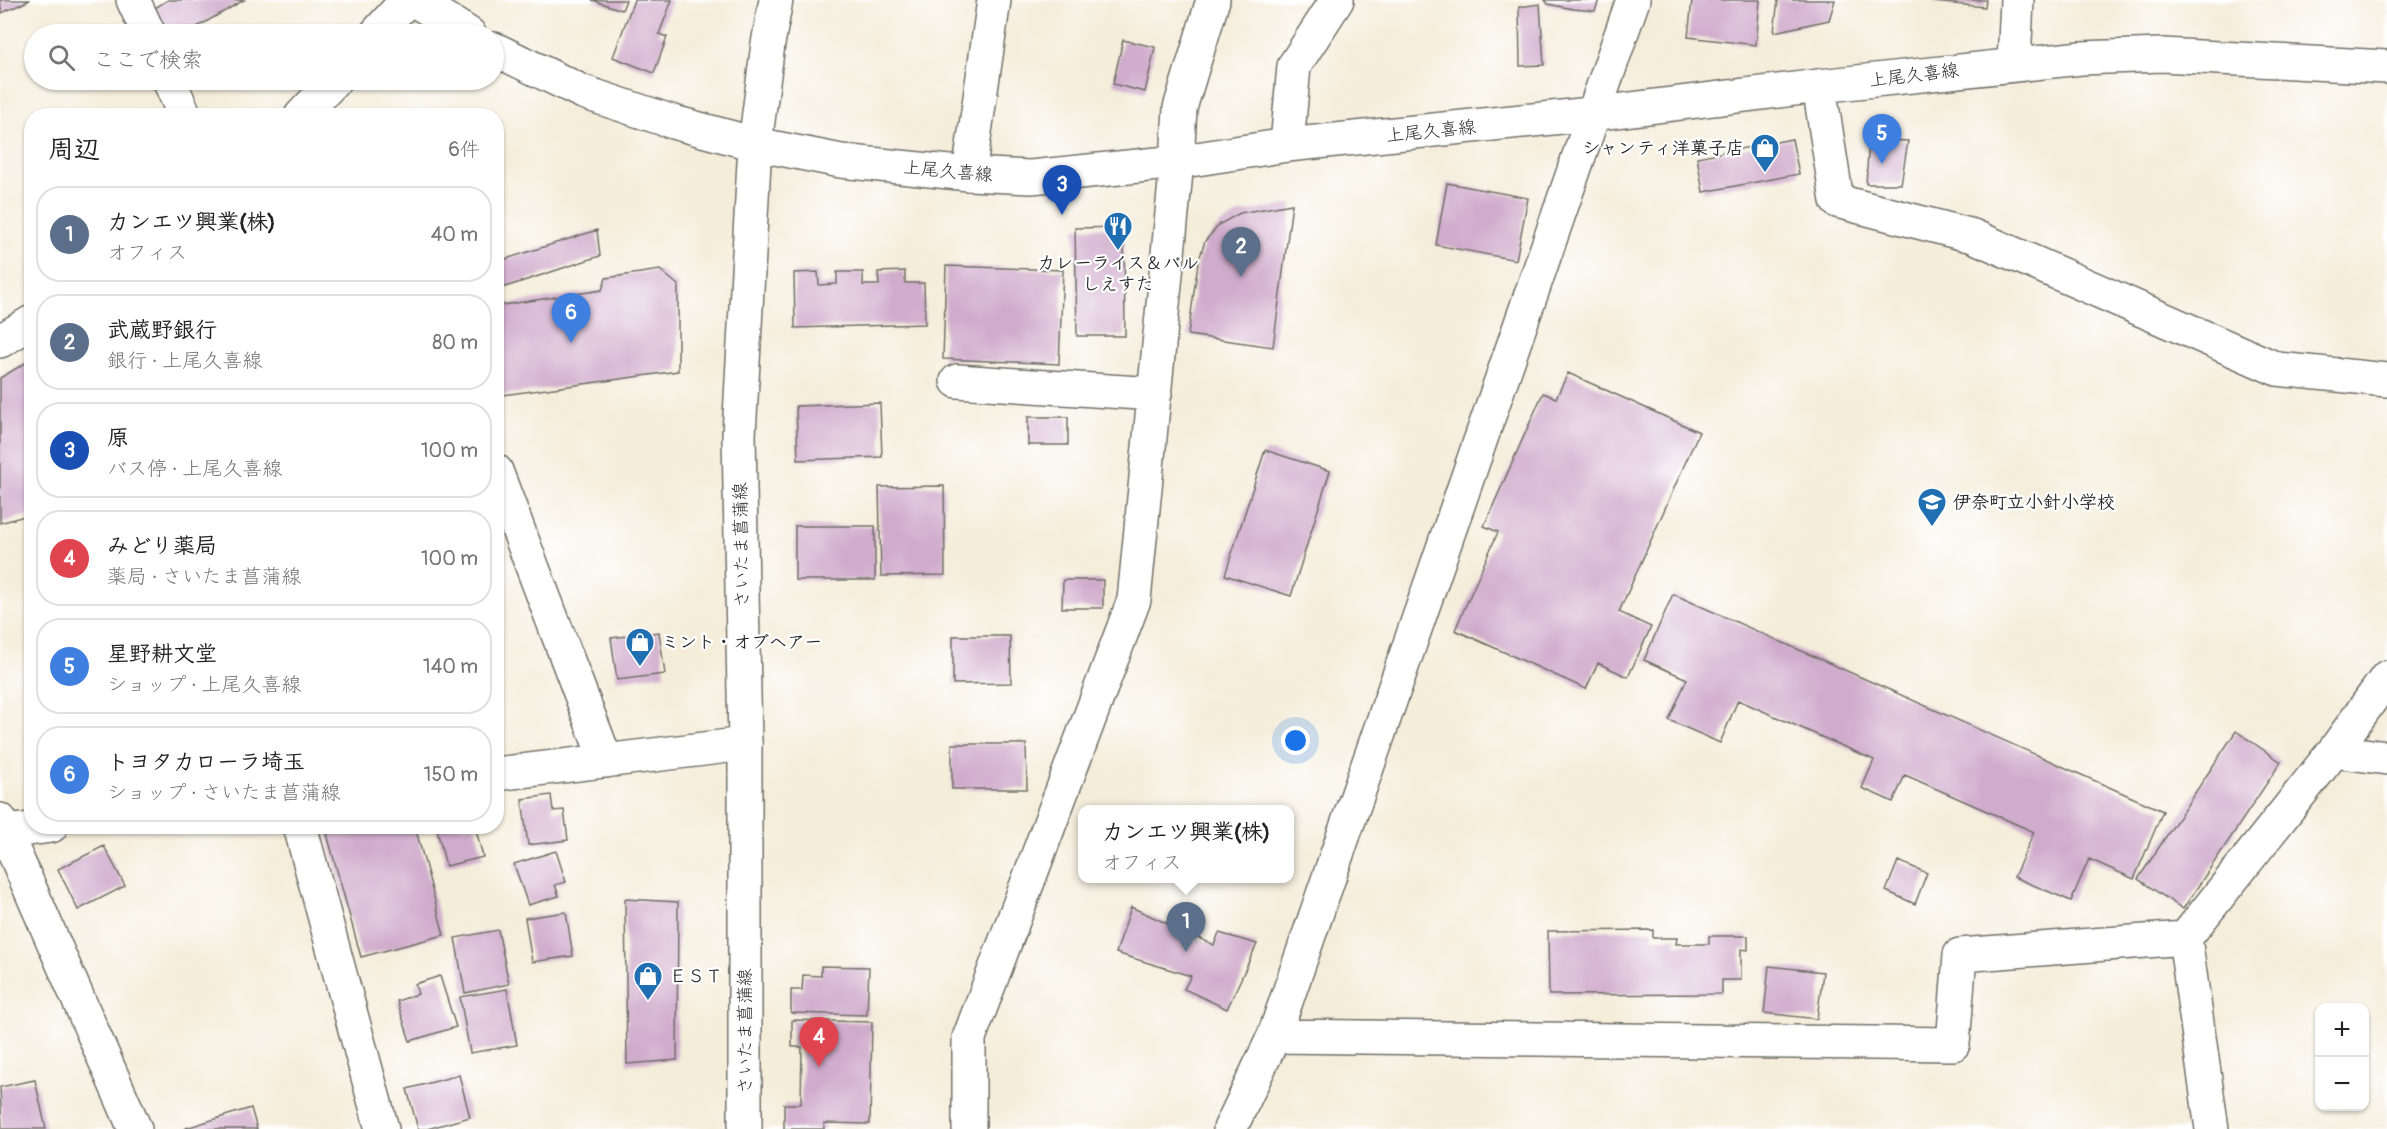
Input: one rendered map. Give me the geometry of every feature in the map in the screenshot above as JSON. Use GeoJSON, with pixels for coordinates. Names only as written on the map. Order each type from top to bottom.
{"type":"FeatureCollection","features":[{"type":"Feature","properties":{"kind":"street"},"geometry":{"type":"LineString","coordinates":[[133,0],[144,24]]}},
{"type":"Feature","properties":{"kind":"street"},"geometry":{"type":"LineString","coordinates":[[385,24],[407,0]]}},
{"type":"Feature","properties":{"kind":"street"},"geometry":{"type":"LineString","coordinates":[[414,0],[453,24]]}},
{"type":"Feature","properties":{"kind":"street","name":"さいたま菖蒲線"},"geometry":{"type":"LineString","coordinates":[[744,1129],[745,744],[739,435],[755,144],[776,0]]}},
{"type":"Feature","properties":{"kind":"street"},"geometry":{"type":"LineString","coordinates":[[969,174],[994,0]]}},
{"type":"Feature","properties":{"kind":"street"},"geometry":{"type":"LineString","coordinates":[[969,1129],[969,1038],[1134,600],[1177,162],[1180,108],[1213,0]]}},
{"type":"Feature","properties":{"kind":"street"},"geometry":{"type":"LineString","coordinates":[[1287,145],[1294,66],[1337,0]]}},
{"type":"Feature","properties":{"kind":"street"},"geometry":{"type":"LineString","coordinates":[[1230,1129],[1274,1036],[1633,0]]}},
{"type":"Feature","properties":{"kind":"street"},"geometry":{"type":"LineString","coordinates":[[2014,63],[2016,0]]}},
{"type":"Feature","properties":{"kind":"street","name":"上尾久喜線"},"geometry":{"type":"LineString","coordinates":[[504,55],[583,92],[673,122],[755,144],[841,161],[969,174],[1031,177],[1177,162],[1287,145],[1592,114],[2014,63],[2162,55],[2387,67]]}},
{"type":"Feature","properties":{"kind":"street"},"geometry":{"type":"LineString","coordinates":[[1819,86],[1837,201],[1973,236],[2277,369],[2387,380]]}},
{"type":"Feature","properties":{"kind":"street"},"geometry":{"type":"LineString","coordinates":[[173,90],[181,108]]}},
{"type":"Feature","properties":{"kind":"street"},"geometry":{"type":"LineString","coordinates":[[311,108],[326,90]]}},
{"type":"Feature","properties":{"kind":"street"},"geometry":{"type":"LineString","coordinates":[[0,341],[24,327]]}},
{"type":"Feature","properties":{"kind":"street"},"geometry":{"type":"LineString","coordinates":[[957,381],[1155,394]]}},
{"type":"Feature","properties":{"kind":"street"},"geometry":{"type":"LineString","coordinates":[[504,492],[606,761]]}},
{"type":"Feature","properties":{"kind":"street"},"geometry":{"type":"LineString","coordinates":[[2212,1129],[2185,938],[2334,751],[2387,677]]}},
{"type":"Feature","properties":{"kind":"street"},"geometry":{"type":"LineString","coordinates":[[504,773],[745,744]]}},
{"type":"Feature","properties":{"kind":"street"},"geometry":{"type":"LineString","coordinates":[[2334,751],[2387,759]]}},
{"type":"Feature","properties":{"kind":"street"},"geometry":{"type":"LineString","coordinates":[[24,827],[2,828],[135,1129]]}},
{"type":"Feature","properties":{"kind":"street"},"geometry":{"type":"LineString","coordinates":[[302,834],[382,1129]]}},
{"type":"Feature","properties":{"kind":"street"},"geometry":{"type":"LineString","coordinates":[[1274,1036],[1953,1044],[1960,955],[2185,938]]}},
{"type":"Feature","properties":{"kind":"building"},"geometry":{"type":"Polygon","coordinates":[[[0,0],[30,0],[2,13],[0,0]]]}},
{"type":"Feature","properties":{"kind":"building"},"geometry":{"type":"Polygon","coordinates":[[[168,0],[244,0],[202,24],[158,24],[150,11],[168,0]]]}},
{"type":"Feature","properties":{"kind":"building"},"geometry":{"type":"Polygon","coordinates":[[[592,0],[626,0],[622,10],[592,0]]]}},
{"type":"Feature","properties":{"kind":"building"},"geometry":{"type":"Polygon","coordinates":[[[634,0],[672,0],[659,34],[667,37],[654,73],[613,57],[634,0]]]}},
{"type":"Feature","properties":{"kind":"building"},"geometry":{"type":"Polygon","coordinates":[[[1545,0],[1599,0],[1595,11],[1548,4],[1545,0]]]}},
{"type":"Feature","properties":{"kind":"building"},"geometry":{"type":"Polygon","coordinates":[[[1692,0],[1760,0],[1756,45],[1688,37],[1692,0]]]}},
{"type":"Feature","properties":{"kind":"building"},"geometry":{"type":"Polygon","coordinates":[[[1778,0],[1835,0],[1829,20],[1774,32],[1778,0]]]}},
{"type":"Feature","properties":{"kind":"building"},"geometry":{"type":"Polygon","coordinates":[[[1934,0],[1986,0],[1985,7],[1934,2],[1934,0]]]}},
{"type":"Feature","properties":{"kind":"building"},"geometry":{"type":"Polygon","coordinates":[[[1540,4],[1544,65],[1520,66],[1519,7],[1540,4]]]}},
{"type":"Feature","properties":{"kind":"building"},"geometry":{"type":"Polygon","coordinates":[[[1123,40],[1155,47],[1145,92],[1113,84],[1123,40]]]}},
{"type":"Feature","properties":{"kind":"building"},"geometry":{"type":"Polygon","coordinates":[[[1792,139],[1799,174],[1703,192],[1697,157],[1792,139]]]}},
{"type":"Feature","properties":{"kind":"building"},"geometry":{"type":"Polygon","coordinates":[[[1869,139],[1908,141],[1901,184],[1866,184],[1869,139]]]}},
{"type":"Feature","properties":{"kind":"building"},"geometry":{"type":"Polygon","coordinates":[[[1447,183],[1528,198],[1516,260],[1436,245],[1447,183]]]}},
{"type":"Feature","properties":{"kind":"building"},"geometry":{"type":"Polygon","coordinates":[[[1292,204],[1273,347],[1188,335],[1198,263],[1205,241],[1220,224],[1240,213],[1292,204]]]}},
{"type":"Feature","properties":{"kind":"building"},"geometry":{"type":"Polygon","coordinates":[[[1124,227],[1125,336],[1077,336],[1075,228],[1124,227]]]}},
{"type":"Feature","properties":{"kind":"building"},"geometry":{"type":"Polygon","coordinates":[[[597,230],[600,256],[504,287],[504,259],[597,230]]]}},
{"type":"Feature","properties":{"kind":"building"},"geometry":{"type":"Polygon","coordinates":[[[946,266],[1063,270],[1059,364],[943,359],[946,266]]]}},
{"type":"Feature","properties":{"kind":"building"},"geometry":{"type":"Polygon","coordinates":[[[660,270],[678,285],[678,371],[504,395],[504,305],[602,290],[606,278],[660,270]]]}},
{"type":"Feature","properties":{"kind":"building"},"geometry":{"type":"Polygon","coordinates":[[[905,271],[905,283],[924,283],[925,324],[795,328],[794,273],[818,272],[819,285],[837,284],[837,272],[863,272],[863,285],[879,285],[878,272],[905,271]]]}},
{"type":"Feature","properties":{"kind":"building"},"geometry":{"type":"Polygon","coordinates":[[[24,364],[24,516],[0,523],[0,378],[24,364]]]}},
{"type":"Feature","properties":{"kind":"building"},"geometry":{"type":"Polygon","coordinates":[[[1568,373],[1699,432],[1619,612],[1651,627],[1628,677],[1598,663],[1586,689],[1455,630],[1498,532],[1484,526],[1543,393],[1556,398],[1568,373]]]}},
{"type":"Feature","properties":{"kind":"building"},"geometry":{"type":"Polygon","coordinates":[[[880,403],[882,457],[798,460],[796,406],[880,403]]]}},
{"type":"Feature","properties":{"kind":"building"},"geometry":{"type":"Polygon","coordinates":[[[1028,417],[1068,417],[1068,445],[1028,445],[1028,417]]]}},
{"type":"Feature","properties":{"kind":"building"},"geometry":{"type":"Polygon","coordinates":[[[1265,450],[1330,471],[1291,596],[1225,575],[1265,450]]]}},
{"type":"Feature","properties":{"kind":"building"},"geometry":{"type":"Polygon","coordinates":[[[944,486],[945,575],[881,576],[879,487],[944,486]]]}},
{"type":"Feature","properties":{"kind":"building"},"geometry":{"type":"Polygon","coordinates":[[[795,526],[875,526],[875,580],[795,580],[795,526]]]}},
{"type":"Feature","properties":{"kind":"building"},"geometry":{"type":"Polygon","coordinates":[[[1063,580],[1103,580],[1103,608],[1062,608],[1063,580]]]}},
{"type":"Feature","properties":{"kind":"building"},"geometry":{"type":"Polygon","coordinates":[[[1673,594],[2163,811],[2134,879],[2089,859],[2071,901],[2014,877],[2034,832],[1905,775],[1893,802],[1862,788],[1874,760],[1738,700],[1720,743],[1669,720],[1687,679],[1644,660],[1673,594]]]}},
{"type":"Feature","properties":{"kind":"building"},"geometry":{"type":"Polygon","coordinates":[[[659,632],[665,674],[617,680],[611,638],[659,632]]]}},
{"type":"Feature","properties":{"kind":"building"},"geometry":{"type":"Polygon","coordinates":[[[953,636],[1010,636],[1011,683],[953,684],[953,636]]]}},
{"type":"Feature","properties":{"kind":"building"},"geometry":{"type":"Polygon","coordinates":[[[2236,731],[2281,762],[2183,909],[2138,879],[2236,731]]]}},
{"type":"Feature","properties":{"kind":"building"},"geometry":{"type":"Polygon","coordinates":[[[952,744],[1026,744],[1027,789],[952,789],[952,744]]]}},
{"type":"Feature","properties":{"kind":"building"},"geometry":{"type":"Polygon","coordinates":[[[551,795],[553,811],[564,810],[568,840],[528,845],[522,799],[551,795]]]}},
{"type":"Feature","properties":{"kind":"building"},"geometry":{"type":"Polygon","coordinates":[[[327,834],[417,834],[444,935],[361,957],[327,834]]]}},
{"type":"Feature","properties":{"kind":"building"},"geometry":{"type":"Polygon","coordinates":[[[438,834],[477,834],[483,857],[446,866],[438,834]]]}},
{"type":"Feature","properties":{"kind":"building"},"geometry":{"type":"Polygon","coordinates":[[[104,846],[125,886],[78,910],[58,869],[104,846]]]}},
{"type":"Feature","properties":{"kind":"building"},"geometry":{"type":"Polygon","coordinates":[[[556,851],[566,882],[555,885],[559,896],[528,905],[514,864],[556,851]]]}},
{"type":"Feature","properties":{"kind":"building"},"geometry":{"type":"Polygon","coordinates":[[[1898,861],[1927,873],[1915,904],[1886,891],[1898,861]]]}},
{"type":"Feature","properties":{"kind":"building"},"geometry":{"type":"Polygon","coordinates":[[[625,899],[678,902],[677,1060],[627,1064],[625,899]]]}},
{"type":"Feature","properties":{"kind":"building"},"geometry":{"type":"Polygon","coordinates":[[[1131,907],[1214,945],[1219,933],[1257,944],[1227,1009],[1184,989],[1191,976],[1116,953],[1131,907]]]}},
{"type":"Feature","properties":{"kind":"building"},"geometry":{"type":"Polygon","coordinates":[[[566,912],[573,956],[532,962],[525,918],[566,912]]]}},
{"type":"Feature","properties":{"kind":"building"},"geometry":{"type":"Polygon","coordinates":[[[498,930],[509,984],[465,993],[455,938],[498,930]]]}},
{"type":"Feature","properties":{"kind":"building"},"geometry":{"type":"Polygon","coordinates":[[[1653,930],[1653,938],[1677,938],[1676,944],[1709,944],[1709,936],[1748,936],[1748,950],[1741,949],[1741,980],[1722,980],[1722,994],[1549,995],[1548,931],[1653,930]]]}},
{"type":"Feature","properties":{"kind":"building"},"geometry":{"type":"Polygon","coordinates":[[[821,966],[869,967],[867,1015],[791,1013],[791,990],[802,990],[803,975],[821,976],[821,966]]]}},
{"type":"Feature","properties":{"kind":"building"},"geometry":{"type":"Polygon","coordinates":[[[1769,966],[1823,972],[1817,1019],[1764,1013],[1769,966]]]}},
{"type":"Feature","properties":{"kind":"building"},"geometry":{"type":"Polygon","coordinates":[[[440,976],[456,1027],[410,1041],[397,1001],[418,994],[415,984],[440,976]]]}},
{"type":"Feature","properties":{"kind":"building"},"geometry":{"type":"Polygon","coordinates":[[[507,989],[517,1045],[470,1053],[460,997],[507,989]]]}},
{"type":"Feature","properties":{"kind":"building"},"geometry":{"type":"Polygon","coordinates":[[[792,1020],[872,1022],[870,1124],[824,1123],[824,1129],[784,1129],[784,1104],[801,1104],[802,1047],[792,1047],[792,1020]]]}},
{"type":"Feature","properties":{"kind":"building"},"geometry":{"type":"Polygon","coordinates":[[[459,1075],[470,1117],[427,1129],[418,1129],[407,1089],[459,1075]]]}},
{"type":"Feature","properties":{"kind":"building"},"geometry":{"type":"Polygon","coordinates":[[[35,1080],[46,1129],[2,1129],[0,1087],[35,1080]]]}},
{"type":"Feature","properties":{"kind":"building"},"geometry":{"type":"Polygon","coordinates":[[[251,1108],[257,1129],[186,1129],[186,1128],[251,1108]]]}},
{"type":"Feature","properties":{"kind":"place","name":"星野耕文堂"},"geometry":{"type":"Point","coordinates":[1882,164]}},
{"type":"Feature","properties":{"kind":"place","name":"シャンティ洋菓子店"},"geometry":{"type":"Point","coordinates":[1765,174]}},
{"type":"Feature","properties":{"kind":"place","name":"原"},"geometry":{"type":"Point","coordinates":[1062,215]}},
{"type":"Feature","properties":{"kind":"place","name":"カレーライス＆バル しえすた"},"geometry":{"type":"Point","coordinates":[1118,252]}},
{"type":"Feature","properties":{"kind":"place","name":"武蔵野銀行"},"geometry":{"type":"Point","coordinates":[1241,277]}},
{"type":"Feature","properties":{"kind":"place","name":"トヨタカローラ埼玉"},"geometry":{"type":"Point","coordinates":[571,343]}},
{"type":"Feature","properties":{"kind":"place","name":"伊奈町立小針小学校"},"geometry":{"type":"Point","coordinates":[1932,528]}},
{"type":"Feature","properties":{"kind":"place","name":"ミント・オブヘアー"},"geometry":{"type":"Point","coordinates":[640,668]}},
{"type":"Feature","properties":{"kind":"place","name":"カンエツ興業(株)"},"geometry":{"type":"Point","coordinates":[1186,952]}},
{"type":"Feature","properties":{"kind":"place","name":"ＥＳＴ"},"geometry":{"type":"Point","coordinates":[648,1002]}},
{"type":"Feature","properties":{"kind":"place","name":"みどり薬局"},"geometry":{"type":"Point","coordinates":[819,1067]}}]}
